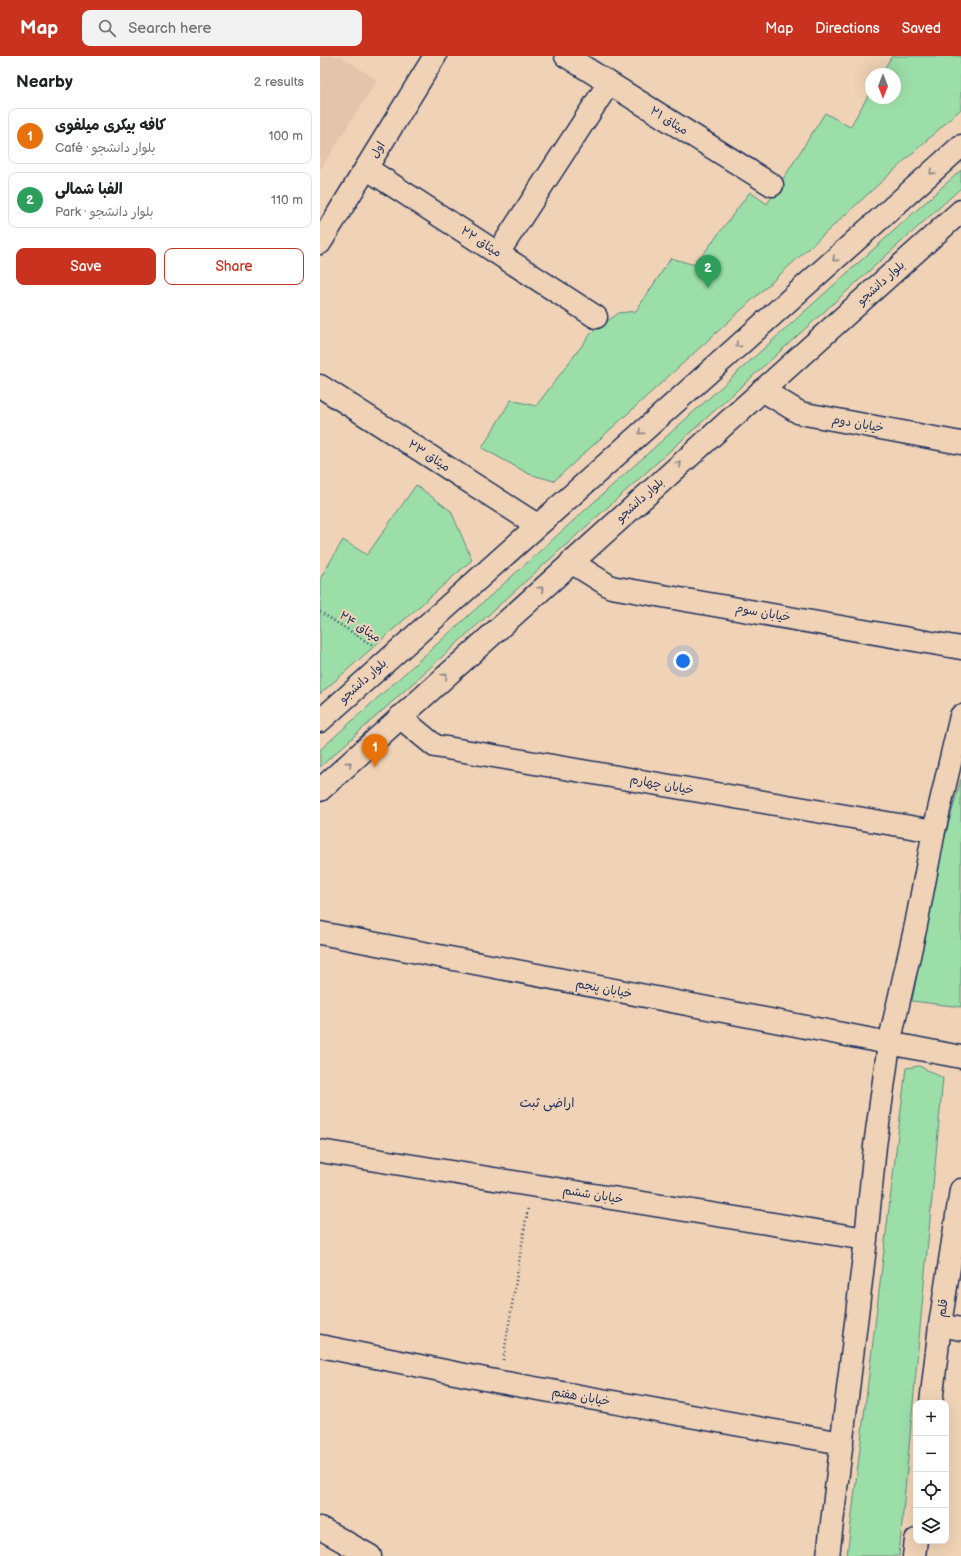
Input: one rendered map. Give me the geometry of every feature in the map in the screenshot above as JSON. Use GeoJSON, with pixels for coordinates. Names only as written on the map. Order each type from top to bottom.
{"type":"FeatureCollection","features":[{"type":"Feature","properties":{"kind":"street","name":"اول"},"geometry":{"type":"LineString","coordinates":[[320,243],[436,56]]}},
{"type":"Feature","properties":{"kind":"street","name":"میثاق ۲۱"},"geometry":{"type":"LineString","coordinates":[[566,56],[772,185]]}},
{"type":"Feature","properties":{"kind":"street"},"geometry":{"type":"LineString","coordinates":[[498,253],[609,83]]}},
{"type":"Feature","properties":{"kind":"street","name":"بلوار دانشجو"},"geometry":{"type":"LineString","coordinates":[[320,721],[961,146]]}},
{"type":"Feature","properties":{"kind":"street","name":"میثاق ۲۲"},"geometry":{"type":"LineString","coordinates":[[366,168],[596,317]]}},
{"type":"Feature","properties":{"kind":"street","name":"بلوار دانشجو"},"geometry":{"type":"LineString","coordinates":[[320,790],[570,562],[961,211]]}},
{"type":"Feature","properties":{"kind":"street","name":"میثاق ۲۳"},"geometry":{"type":"LineString","coordinates":[[320,386],[537,525]]}},
{"type":"Feature","properties":{"kind":"street","name":"خیابان دوم"},"geometry":{"type":"LineString","coordinates":[[762,390],[800,413],[961,443]]}},
{"type":"Feature","properties":{"kind":"street","name":"خیابان سوم"},"geometry":{"type":"LineString","coordinates":[[570,562],[611,587],[961,648]]}},
{"type":"Feature","properties":{"kind":"street"},"geometry":{"type":"LineString","coordinates":[[828,1556],[866,1239],[875,1146],[889,1044],[916,925],[934,831],[961,716]]}},
{"type":"Feature","properties":{"kind":"street","name":"خیابان چهارم"},"geometry":{"type":"LineString","coordinates":[[400,717],[435,746],[934,831]]}},
{"type":"Feature","properties":{"kind":"street","name":"خیابان پنجم"},"geometry":{"type":"LineString","coordinates":[[320,933],[961,1057]]}},
{"type":"Feature","properties":{"kind":"street","name":"خیابان ششم"},"geometry":{"type":"LineString","coordinates":[[320,1151],[866,1239]]}},
{"type":"Feature","properties":{"kind":"street","name":"قلم"},"geometry":{"type":"LineString","coordinates":[[933,1400],[951,1327],[961,1190]]}},
{"type":"Feature","properties":{"kind":"street","name":"خیابان هفتم"},"geometry":{"type":"LineString","coordinates":[[320,1346],[500,1382],[842,1443]]}},
{"type":"Feature","properties":{"kind":"street"},"geometry":{"type":"LineString","coordinates":[[320,1528],[370,1556]]}},
{"type":"Feature","properties":{"kind":"street"},"geometry":{"type":"LineString","coordinates":[[914,1556],[916,1544]]}},
{"type":"Feature","properties":{"kind":"path","name":"میثاق ۲۴"},"geometry":{"type":"LineString","coordinates":[[320,612],[390,657]]}},
{"type":"Feature","properties":{"kind":"path"},"geometry":{"type":"LineString","coordinates":[[500,1382],[531,1186]]}},
{"type":"Feature","properties":{"kind":"shaded area"},"geometry":{"type":"Polygon","coordinates":[[[320,56],[340,56],[377,80],[320,170],[320,56]]]}},
{"type":"Feature","properties":{"kind":"green space"},"geometry":{"type":"Polygon","coordinates":[[[892,56],[933,56],[935,58],[937,56],[961,56],[961,109],[554,481],[529,474],[482,448],[511,400],[536,406],[593,331],[619,313],[636,311],[671,258],[695,265],[750,192],[767,204],[825,113],[850,127],[865,101],[865,104],[901,104],[901,68],[885,68],[892,56]]]}},
{"type":"Feature","properties":{"kind":"green space"},"geometry":{"type":"Polygon","coordinates":[[[961,170],[961,188],[320,767],[320,750],[961,170]]]}},
{"type":"Feature","properties":{"kind":"green space"},"geometry":{"type":"Polygon","coordinates":[[[416,485],[451,511],[472,560],[320,694],[320,579],[343,540],[367,555],[416,485]]]}},
{"type":"Feature","properties":{"kind":"green space"},"geometry":{"type":"Polygon","coordinates":[[[961,779],[961,1007],[912,1001],[940,854],[961,779]]]}},
{"type":"Feature","properties":{"kind":"green space"},"geometry":{"type":"Polygon","coordinates":[[[919,1066],[943,1078],[899,1556],[847,1556],[906,1068],[919,1066]]]}},
{"type":"Feature","properties":{"kind":"place","name":"الفبا شمالی"},"geometry":{"type":"Point","coordinates":[708,288]}},
{"type":"Feature","properties":{"kind":"place","name":"کافه بیکری میلفوی"},"geometry":{"type":"Point","coordinates":[375,767]}},
{"type":"Feature","properties":{"kind":"district","name":"اراضی ثبت"},"geometry":{"type":"Point","coordinates":[547,1103]}}]}
